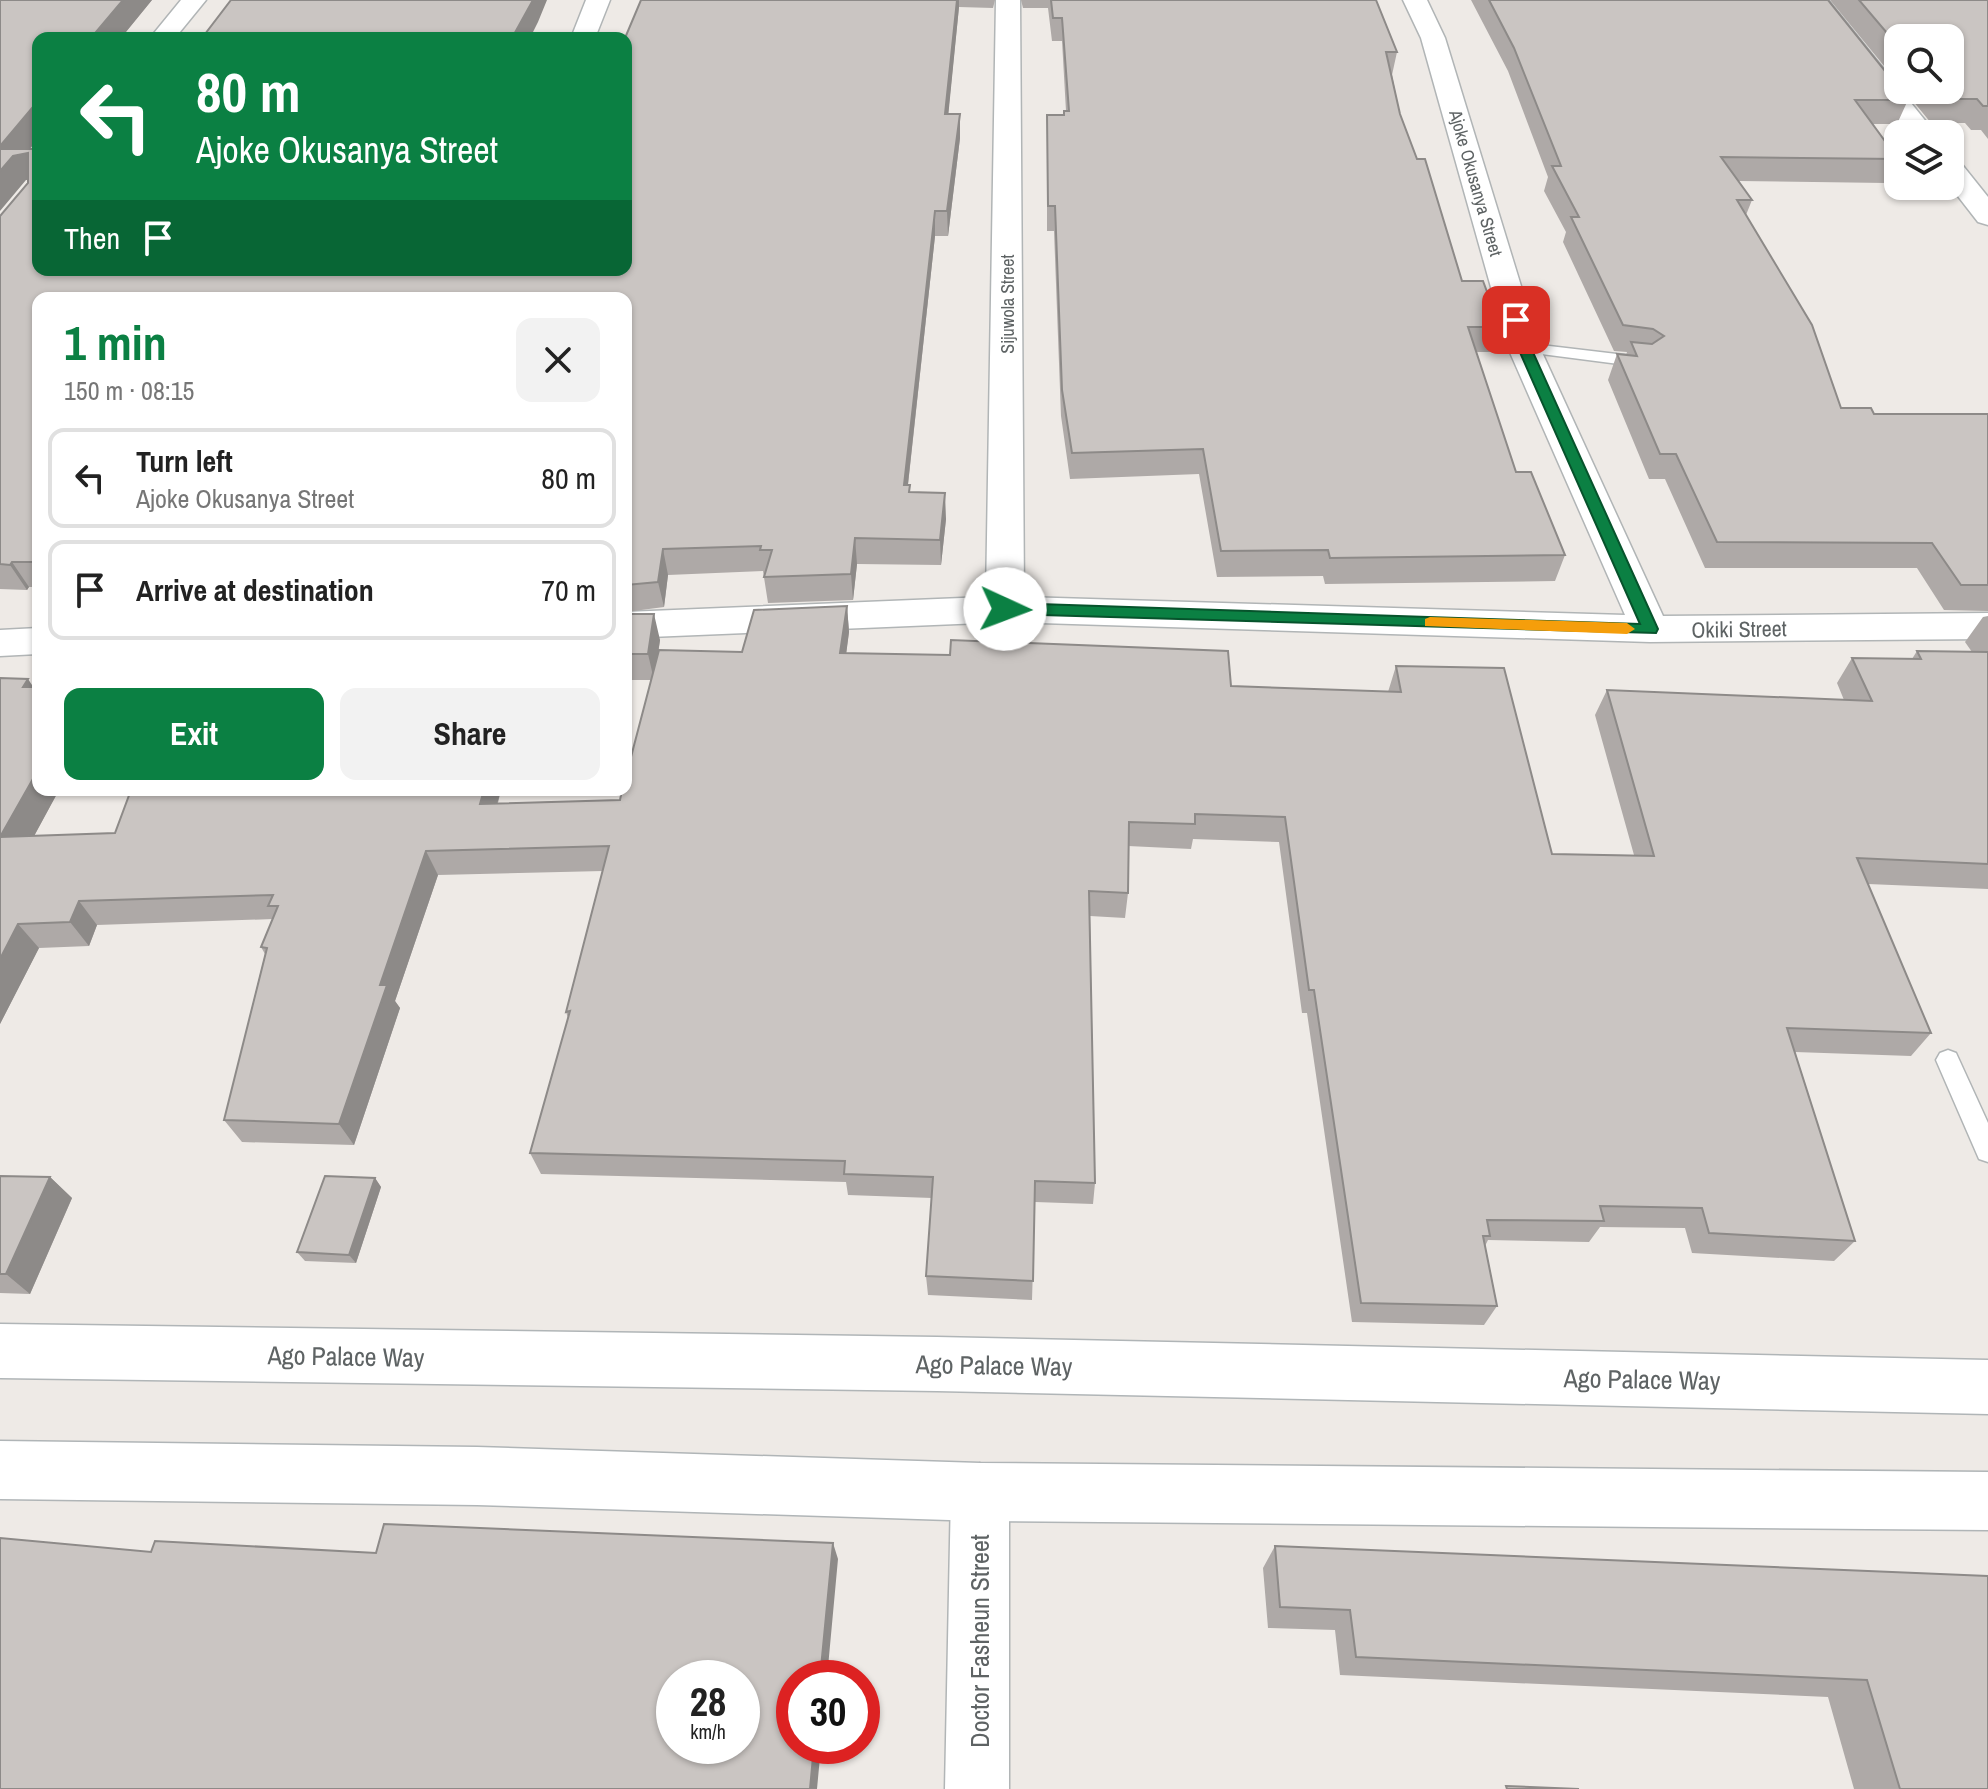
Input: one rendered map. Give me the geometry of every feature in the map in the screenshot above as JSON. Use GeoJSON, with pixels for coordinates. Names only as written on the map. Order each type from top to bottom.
{"type":"FeatureCollection","features":[{"type":"Feature","properties":{"kind":"street"},"geometry":{"type":"LineString","coordinates":[[167,32],[194,0]]}},
{"type":"Feature","properties":{"kind":"street"},"geometry":{"type":"LineString","coordinates":[[585,32],[598,0]]}},
{"type":"Feature","properties":{"kind":"street","name":"Sijuwola Street"},"geometry":{"type":"LineString","coordinates":[[1005,609],[1008,0]]}},
{"type":"Feature","properties":{"kind":"street","name":"Ajoke Okusanya Street"},"geometry":{"type":"LineString","coordinates":[[1415,0],[1433,38],[1524,348],[1650,629]]}},
{"type":"Feature","properties":{"kind":"street"},"geometry":{"type":"LineString","coordinates":[[1816,0],[1912,120]]}},
{"type":"Feature","properties":{"kind":"street"},"geometry":{"type":"LineString","coordinates":[[1964,186],[1988,216]]}},
{"type":"Feature","properties":{"kind":"street","name":"Okiki Street"},"geometry":{"type":"LineString","coordinates":[[632,625],[1005,609],[1650,629],[1988,626]]}},
{"type":"Feature","properties":{"kind":"street"},"geometry":{"type":"LineString","coordinates":[[0,643],[32,641]]}},
{"type":"Feature","properties":{"kind":"street","name":"Ago Palace Way"},"geometry":{"type":"LineString","coordinates":[[0,1351],[937,1364],[1988,1387]]}},
{"type":"Feature","properties":{"kind":"street"},"geometry":{"type":"LineString","coordinates":[[0,1470],[477,1476],[980,1492],[1988,1501]]}},
{"type":"Feature","properties":{"kind":"street","name":"Doctor Fasheun Street"},"geometry":{"type":"LineString","coordinates":[[977,1789],[980,1492]]}},
{"type":"Feature","properties":{"kind":"lane"},"geometry":{"type":"LineString","coordinates":[[1524,348],[1643,362]]}},
{"type":"Feature","properties":{"kind":"lane"},"geometry":{"type":"LineString","coordinates":[[1948,1060],[1988,1151]]}},
{"type":"Feature","properties":{"kind":"building"},"geometry":{"type":"Polygon","coordinates":[[[0,0],[123,0],[96,32],[32,32],[32,108],[0,146],[0,0]]]}},
{"type":"Feature","properties":{"kind":"building"},"geometry":{"type":"Polygon","coordinates":[[[231,0],[533,0],[515,32],[207,32],[231,0]]]}},
{"type":"Feature","properties":{"kind":"building"},"geometry":{"type":"Polygon","coordinates":[[[641,0],[957,0],[945,114],[960,114],[947,211],[935,211],[904,485],[910,485],[909,492],[945,493],[940,540],[855,538],[851,574],[764,577],[772,550],[760,550],[761,546],[663,549],[658,582],[632,584],[632,292],[32,292],[32,562],[0,564],[0,216],[28,183],[28,153],[13,156],[0,171],[0,149],[32,149],[32,276],[632,276],[632,32],[628,32],[641,0]]]}},
{"type":"Feature","properties":{"kind":"building"},"geometry":{"type":"Polygon","coordinates":[[[1051,0],[1376,0],[1397,52],[1386,52],[1400,114],[1417,159],[1425,159],[1462,281],[1483,281],[1500,327],[1468,327],[1516,472],[1531,472],[1565,555],[1330,558],[1328,550],[1221,551],[1203,449],[1072,453],[1062,390],[1055,206],[1048,206],[1047,115],[1064,115],[1064,111],[1069,111],[1062,18],[1053,18],[1051,0]]]}},
{"type":"Feature","properties":{"kind":"building"},"geometry":{"type":"Polygon","coordinates":[[[1489,0],[1828,0],[1884,70],[1884,100],[1855,100],[1884,140],[1884,159],[1721,157],[1752,200],[1737,200],[1812,325],[1841,408],[1871,408],[1874,414],[1988,414],[1988,585],[1961,585],[1932,543],[1717,542],[1676,454],[1660,454],[1617,354],[1637,356],[1631,342],[1652,344],[1664,336],[1653,329],[1623,325],[1571,217],[1579,217],[1552,166],[1561,166],[1514,48],[1489,0]]]}},
{"type":"Feature","properties":{"kind":"building"},"geometry":{"type":"Polygon","coordinates":[[[1859,0],[1988,0],[1988,106],[1983,106],[1977,99],[1964,99],[1964,24],[1884,24],[1884,29],[1859,0]]]}},
{"type":"Feature","properties":{"kind":"building"},"geometry":{"type":"Polygon","coordinates":[[[847,606],[840,653],[950,655],[951,640],[1228,651],[1231,686],[1401,692],[1396,666],[1504,668],[1552,854],[1654,856],[1607,690],[1872,701],[1852,658],[1921,659],[1917,651],[1988,652],[1988,864],[1857,858],[1931,1033],[1787,1028],[1855,1241],[1709,1233],[1702,1208],[1600,1206],[1604,1221],[1487,1220],[1490,1236],[1483,1236],[1497,1306],[1361,1303],[1314,990],[1309,990],[1285,817],[1195,814],[1195,824],[1129,822],[1128,893],[1089,891],[1095,1183],[1035,1181],[1033,1281],[926,1276],[933,1177],[844,1174],[845,1161],[530,1153],[570,1011],[566,1012],[609,846],[426,851],[380,985],[387,985],[339,1124],[224,1120],[267,948],[261,947],[278,906],[268,906],[273,895],[79,901],[70,922],[18,924],[0,959],[0,837],[115,833],[129,796],[482,796],[480,804],[620,800],[621,796],[632,796],[632,753],[659,650],[742,652],[754,610],[847,606]]]}},
{"type":"Feature","properties":{"kind":"building"},"geometry":{"type":"Polygon","coordinates":[[[632,614],[654,614],[648,654],[632,654],[632,614]]]}},
{"type":"Feature","properties":{"kind":"building"},"geometry":{"type":"Polygon","coordinates":[[[0,678],[28,679],[23,687],[32,687],[32,781],[0,837],[0,678]]]}},
{"type":"Feature","properties":{"kind":"building"},"geometry":{"type":"Polygon","coordinates":[[[0,1176],[50,1177],[6,1274],[0,1274],[0,1176]]]}},
{"type":"Feature","properties":{"kind":"building"},"geometry":{"type":"Polygon","coordinates":[[[325,1176],[375,1178],[349,1255],[297,1252],[325,1176]]]}},
{"type":"Feature","properties":{"kind":"building"},"geometry":{"type":"Polygon","coordinates":[[[384,1524],[833,1543],[822,1660],[776,1660],[776,1764],[812,1764],[810,1789],[0,1789],[0,1538],[151,1552],[155,1541],[376,1553],[384,1524]]]}},
{"type":"Feature","properties":{"kind":"building"},"geometry":{"type":"Polygon","coordinates":[[[1275,1546],[1988,1576],[1988,1789],[1900,1789],[1867,1680],[1356,1657],[1350,1610],[1280,1607],[1275,1546]]]}},
{"type":"Feature","properties":{"kind":"building"},"geometry":{"type":"Polygon","coordinates":[[[1506,1786],[1579,1789],[1507,1789],[1506,1786]]]}},
{"type":"Feature","properties":{"kind":"slow traffic"},"geometry":{"type":"LineString","coordinates":[[1430,622],[1627,629]]}},
{"type":"Feature","properties":{"kind":"route"},"geometry":{"type":"LineString","coordinates":[[1005,609],[1650,629],[1524,348],[1516,320]]}}]}
